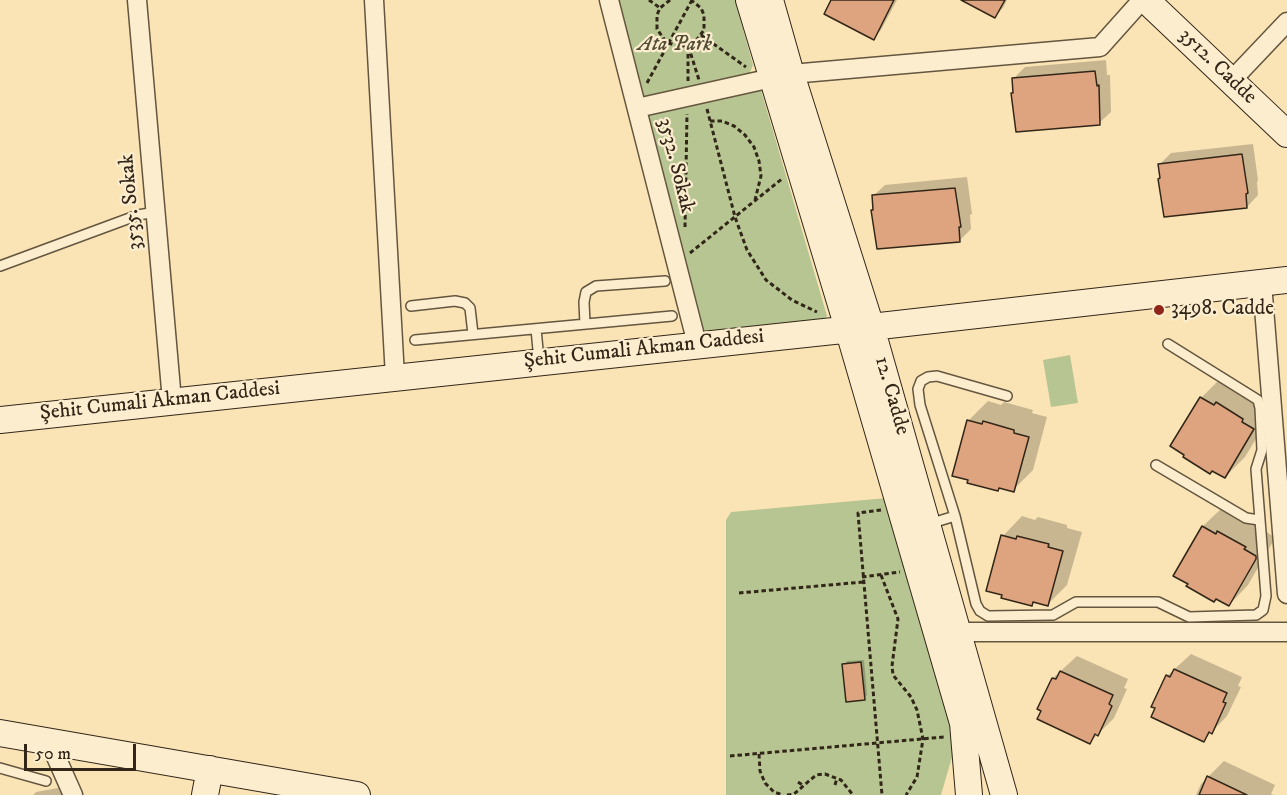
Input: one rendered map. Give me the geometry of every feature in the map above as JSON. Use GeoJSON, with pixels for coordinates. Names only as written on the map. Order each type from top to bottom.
{"type":"FeatureCollection","features":[{"type":"Feature","properties":{"kind":"main road","name":"12. Cadde"},"geometry":{"type":"LineString","coordinates":[[749,0],[772,75],[927,525],[1004,795]]}},
{"type":"Feature","properties":{"kind":"main road","name":"12. Cadde"},"geometry":{"type":"LineString","coordinates":[[770,0],[772,75]]}},
{"type":"Feature","properties":{"kind":"main road","name":"3512. Cadde"},"geometry":{"type":"LineString","coordinates":[[1144,0],[1287,134]]}},
{"type":"Feature","properties":{"kind":"main road","name":"Şehit Cumali Akman Caddesi"},"geometry":{"type":"LineString","coordinates":[[0,420],[1274,281]]}},
{"type":"Feature","properties":{"kind":"main road","name":"12. Cadde"},"geometry":{"type":"LineString","coordinates":[[860,327],[963,723],[969,795]]}},
{"type":"Feature","properties":{"kind":"main road"},"geometry":{"type":"LineString","coordinates":[[0,733],[357,795]]}},
{"type":"Feature","properties":{"kind":"main road"},"geometry":{"type":"LineString","coordinates":[[952,795],[968,762]]}},
{"type":"Feature","properties":{"kind":"main road"},"geometry":{"type":"LineString","coordinates":[[205,795],[210,769]]}},
{"type":"Feature","properties":{"kind":"street","name":"3535. Sokak"},"geometry":{"type":"LineString","coordinates":[[137,0],[172,401]]}},
{"type":"Feature","properties":{"kind":"street"},"geometry":{"type":"LineString","coordinates":[[374,0],[395,377]]}},
{"type":"Feature","properties":{"kind":"street","name":"3532. Sokak"},"geometry":{"type":"LineString","coordinates":[[609,0],[697,344]]}},
{"type":"Feature","properties":{"kind":"street"},"geometry":{"type":"LineString","coordinates":[[637,108],[772,75],[1100,47],[1144,0]]}},
{"type":"Feature","properties":{"kind":"street"},"geometry":{"type":"LineString","coordinates":[[1231,81],[1287,22]]}},
{"type":"Feature","properties":{"kind":"street"},"geometry":{"type":"LineString","coordinates":[[1274,281],[1278,486],[1287,594]]}},
{"type":"Feature","properties":{"kind":"street"},"geometry":{"type":"LineString","coordinates":[[957,632],[1287,632]]}},
{"type":"Feature","properties":{"kind":"street"},"geometry":{"type":"LineString","coordinates":[[49,741],[73,795]]}},
{"type":"Feature","properties":{"kind":"lane"},"geometry":{"type":"LineString","coordinates":[[0,266],[138,215],[156,212]]}},
{"type":"Feature","properties":{"kind":"lane"},"geometry":{"type":"LineString","coordinates":[[585,324],[586,292],[596,286],[666,281]]}},
{"type":"Feature","properties":{"kind":"lane"},"geometry":{"type":"LineString","coordinates":[[411,306],[455,301],[465,303],[470,308],[473,334]]}},
{"type":"Feature","properties":{"kind":"lane"},"geometry":{"type":"LineString","coordinates":[[416,340],[672,316]]}},
{"type":"Feature","properties":{"kind":"lane"},"geometry":{"type":"LineString","coordinates":[[536,329],[540,361]]}},
{"type":"Feature","properties":{"kind":"lane"},"geometry":{"type":"LineString","coordinates":[[1007,396],[937,376],[927,377],[921,381],[918,389],[920,405],[955,516],[976,604],[980,611],[988,616],[1053,615],[1076,602],[1158,602],[1189,617],[1256,615],[1263,610],[1266,596],[1256,469],[1262,450],[1258,400],[1168,344]]}},
{"type":"Feature","properties":{"kind":"lane"},"geometry":{"type":"LineString","coordinates":[[1156,465],[1246,518],[1259,520]]}},
{"type":"Feature","properties":{"kind":"lane"},"geometry":{"type":"LineString","coordinates":[[1257,487],[1278,486]]}},
{"type":"Feature","properties":{"kind":"lane"},"geometry":{"type":"LineString","coordinates":[[927,525],[955,516]]}},
{"type":"Feature","properties":{"kind":"lane"},"geometry":{"type":"LineString","coordinates":[[0,768],[46,781]]}},
{"type":"Feature","properties":{"kind":"path"},"geometry":{"type":"LineString","coordinates":[[649,0],[660,8]]}},
{"type":"Feature","properties":{"kind":"path"},"geometry":{"type":"LineString","coordinates":[[644,89],[669,43],[691,0],[701,8],[705,22],[701,35],[695,42],[680,47],[669,43],[657,30],[656,22],[660,8],[670,0]]}},
{"type":"Feature","properties":{"kind":"path"},"geometry":{"type":"LineString","coordinates":[[701,35],[772,75]]}},
{"type":"Feature","properties":{"kind":"path"},"geometry":{"type":"LineString","coordinates":[[688,45],[701,88]]}},
{"type":"Feature","properties":{"kind":"path"},"geometry":{"type":"LineString","coordinates":[[688,45],[688,92]]}},
{"type":"Feature","properties":{"kind":"path"},"geometry":{"type":"LineString","coordinates":[[705,102],[735,217],[747,250],[766,280],[792,300],[818,312]]}},
{"type":"Feature","properties":{"kind":"path"},"geometry":{"type":"LineString","coordinates":[[685,234],[687,106]]}},
{"type":"Feature","properties":{"kind":"path"},"geometry":{"type":"LineString","coordinates":[[710,121],[722,121],[734,126],[754,147],[761,176],[754,202]]}},
{"type":"Feature","properties":{"kind":"path"},"geometry":{"type":"LineString","coordinates":[[675,259],[684,257],[789,174]]}},
{"type":"Feature","properties":{"kind":"path"},"geometry":{"type":"LineString","coordinates":[[882,795],[858,513],[890,509]]}},
{"type":"Feature","properties":{"kind":"path"},"geometry":{"type":"LineString","coordinates":[[862,577],[908,571]]}},
{"type":"Feature","properties":{"kind":"path"},"geometry":{"type":"LineString","coordinates":[[881,575],[898,619],[893,675],[911,697],[917,710],[923,739],[917,777],[906,795]]}},
{"type":"Feature","properties":{"kind":"path"},"geometry":{"type":"LineString","coordinates":[[739,593],[863,582]]}},
{"type":"Feature","properties":{"kind":"path"},"geometry":{"type":"LineString","coordinates":[[730,756],[953,736]]}},
{"type":"Feature","properties":{"kind":"path"},"geometry":{"type":"LineString","coordinates":[[759,754],[760,771],[765,783],[774,792],[785,795],[794,794],[816,775],[825,774],[837,778],[853,795]]}},
{"type":"Feature","properties":{"kind":"path"},"geometry":{"type":"LineString","coordinates":[[835,785],[837,778]]}},
{"type":"Feature","properties":{"kind":"path"},"geometry":{"type":"LineString","coordinates":[[798,782],[804,786]]}},
{"type":"Feature","properties":{"kind":"green space","name":"Ata Park"},"geometry":{"type":"Polygon","coordinates":[[[615,0],[735,0],[753,65],[748,77],[646,100],[639,96],[615,0]]]}},
{"type":"Feature","properties":{"kind":"green space"},"geometry":{"type":"Polygon","coordinates":[[[761,90],[827,316],[825,319],[702,333],[645,115],[761,90]]]}},
{"type":"Feature","properties":{"kind":"green space"},"geometry":{"type":"Polygon","coordinates":[[[1070,355],[1078,403],[1051,407],[1043,360],[1070,355]]]}},
{"type":"Feature","properties":{"kind":"green space"},"geometry":{"type":"Polygon","coordinates":[[[887,498],[950,718],[952,757],[941,795],[726,795],[726,520],[731,512],[887,498]]]}},
{"type":"Feature","properties":{"kind":"building"},"geometry":{"type":"Polygon","coordinates":[[[831,0],[894,0],[874,40],[824,14],[831,0]]]}},
{"type":"Feature","properties":{"kind":"building"},"geometry":{"type":"Polygon","coordinates":[[[961,0],[1005,0],[995,18],[961,0]]]}},
{"type":"Feature","properties":{"kind":"building"},"geometry":{"type":"Polygon","coordinates":[[[1095,71],[1097,86],[1099,85],[1100,125],[1016,132],[1011,93],[1013,93],[1012,78],[1095,71]]]}},
{"type":"Feature","properties":{"kind":"building"},"geometry":{"type":"Polygon","coordinates":[[[1242,154],[1248,193],[1246,194],[1247,208],[1164,217],[1158,164],[1242,154]]]}},
{"type":"Feature","properties":{"kind":"building"},"geometry":{"type":"Polygon","coordinates":[[[955,188],[961,227],[959,227],[960,242],[877,249],[871,210],[873,210],[872,195],[955,188]]]}},
{"type":"Feature","properties":{"kind":"building"},"geometry":{"type":"Polygon","coordinates":[[[1200,397],[1214,405],[1216,402],[1254,429],[1225,478],[1212,471],[1210,474],[1170,446],[1200,397]]]}},
{"type":"Feature","properties":{"kind":"building"},"geometry":{"type":"Polygon","coordinates":[[[967,420],[982,424],[983,421],[1029,437],[1014,492],[999,488],[998,491],[967,483],[968,480],[952,476],[967,420]]]}},
{"type":"Feature","properties":{"kind":"building"},"geometry":{"type":"Polygon","coordinates":[[[1202,526],[1216,534],[1217,531],[1246,547],[1244,549],[1256,556],[1229,606],[1216,599],[1214,602],[1173,576],[1202,526]]]}},
{"type":"Feature","properties":{"kind":"building"},"geometry":{"type":"Polygon","coordinates":[[[1001,535],[1016,539],[1017,536],[1049,544],[1048,547],[1063,551],[1048,606],[1033,602],[1032,606],[1001,598],[1002,595],[986,591],[1001,535]]]}},
{"type":"Feature","properties":{"kind":"building"},"geometry":{"type":"Polygon","coordinates":[[[861,662],[865,700],[846,702],[842,664],[861,662]]]}},
{"type":"Feature","properties":{"kind":"building"},"geometry":{"type":"Polygon","coordinates":[[[1174,669],[1227,693],[1223,702],[1226,703],[1212,734],[1209,732],[1204,742],[1151,717],[1155,708],[1151,707],[1166,675],[1170,677],[1174,669]]]}},
{"type":"Feature","properties":{"kind":"building"},"geometry":{"type":"Polygon","coordinates":[[[1060,671],[1113,695],[1109,704],[1112,706],[1098,736],[1095,734],[1090,744],[1037,719],[1041,711],[1037,709],[1052,678],[1056,679],[1060,671]]]}},
{"type":"Feature","properties":{"kind":"building"},"geometry":{"type":"Polygon","coordinates":[[[1207,776],[1247,795],[1199,795],[1207,776]]]}},
{"type":"Feature","properties":{"kind":"place","name":"3498. Cadde"},"geometry":{"type":"Point","coordinates":[1159,310]}}]}
